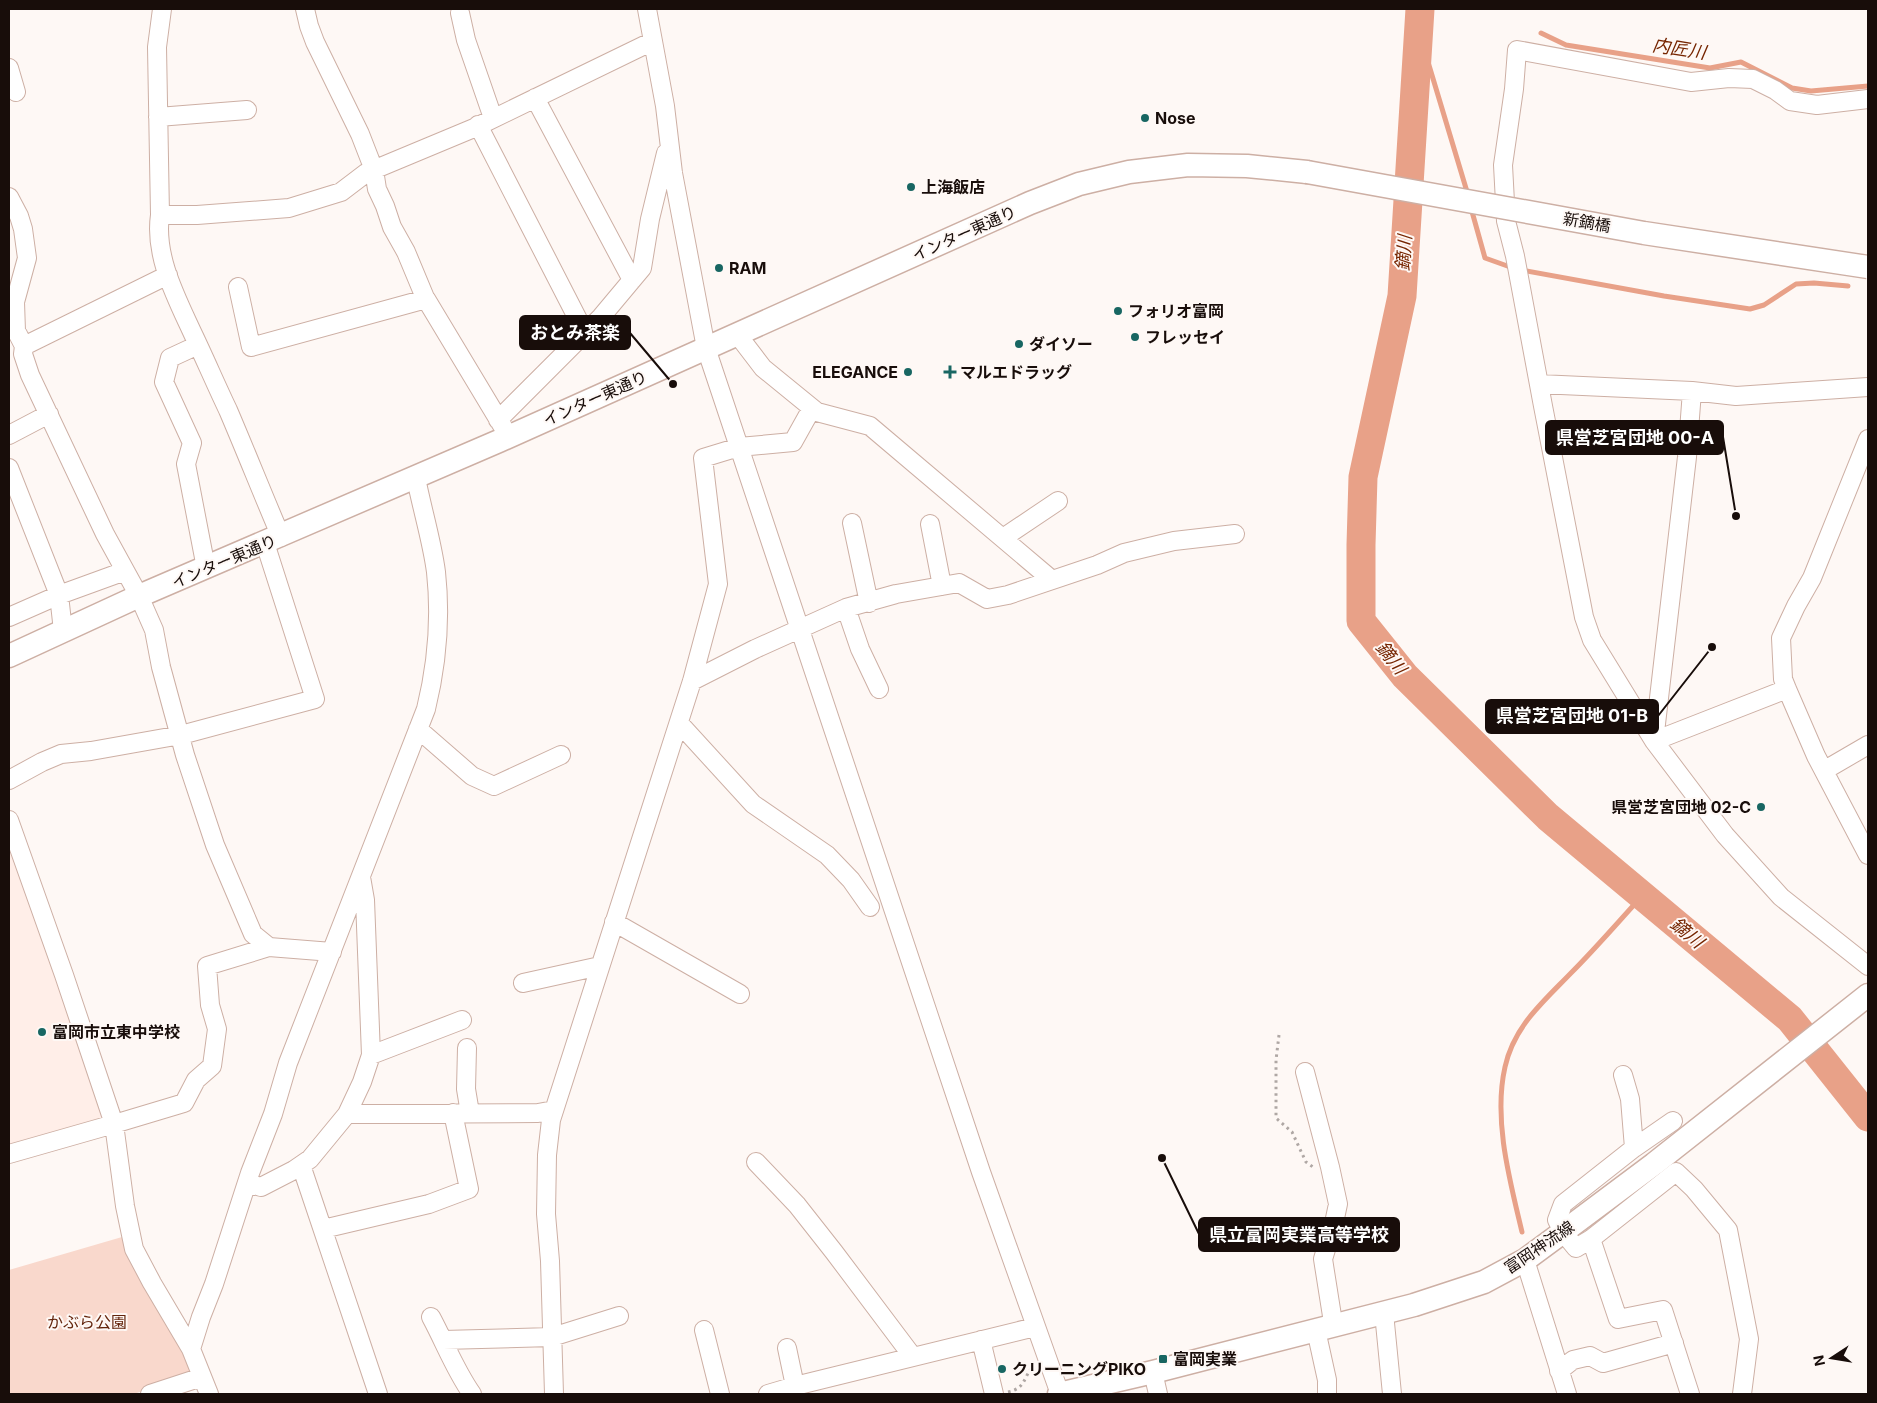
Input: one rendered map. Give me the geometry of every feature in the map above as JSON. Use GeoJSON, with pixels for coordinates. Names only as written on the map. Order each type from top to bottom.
{"type":"FeatureCollection","features":[{"type":"Feature","properties":{"kind":"main road","name":"インター東通り"},"geometry":{"type":"LineString","coordinates":[[9,656],[139,596],[416,478],[499,431],[706,348],[1030,203],[1079,184],[1129,172],[1188,165],[1247,166],[1307,172]]}},
{"type":"Feature","properties":{"kind":"main road","name":"新鏑橋"},"geometry":{"type":"LineString","coordinates":[[1307,172],[1644,233],[1868,267]]}},
{"type":"Feature","properties":{"kind":"main road","name":"富岡神流線"},"geometry":{"type":"LineString","coordinates":[[1060,1394],[1384,1313],[1484,1282],[1525,1260],[1654,1164],[1868,995]]}},
{"type":"Feature","properties":{"kind":"street"},"geometry":{"type":"LineString","coordinates":[[9,780],[61,754],[91,751],[181,735],[315,698],[273,540],[198,345],[168,276],[159,238],[157,47],[162,9]]}},
{"type":"Feature","properties":{"kind":"street"},"geometry":{"type":"LineString","coordinates":[[305,9],[315,42],[360,134],[374,170],[377,189],[392,227],[406,252],[426,300],[499,431],[642,268],[650,219],[669,140]]}},
{"type":"Feature","properties":{"kind":"street"},"geometry":{"type":"LineString","coordinates":[[647,9],[665,106],[672,173],[706,348],[981,1172],[1060,1394]]}},
{"type":"Feature","properties":{"kind":"street"},"geometry":{"type":"LineString","coordinates":[[460,13],[486,122],[585,333]]}},
{"type":"Feature","properties":{"kind":"street"},"geometry":{"type":"LineString","coordinates":[[160,215],[289,208],[341,192],[366,173],[486,122],[653,41]]}},
{"type":"Feature","properties":{"kind":"street"},"geometry":{"type":"LineString","coordinates":[[1868,100],[1817,105],[1790,101],[1775,90],[1754,79],[1730,78],[1691,82],[1517,50],[1514,89],[1503,166],[1506,221],[1516,256],[1584,618],[1592,640],[1654,741],[1725,835],[1782,897],[1868,966]]}},
{"type":"Feature","properties":{"kind":"street"},"geometry":{"type":"LineString","coordinates":[[9,68],[16,92]]}},
{"type":"Feature","properties":{"kind":"street"},"geometry":{"type":"LineString","coordinates":[[535,98],[632,280]]}},
{"type":"Feature","properties":{"kind":"street"},"geometry":{"type":"LineString","coordinates":[[158,117],[247,110]]}},
{"type":"Feature","properties":{"kind":"street"},"geometry":{"type":"LineString","coordinates":[[9,197],[19,216],[23,229],[26,258],[15,302],[16,342],[105,534],[139,596],[154,630],[160,667],[181,735],[185,755],[215,845],[253,934],[269,947]]}},
{"type":"Feature","properties":{"kind":"street"},"geometry":{"type":"LineString","coordinates":[[16,342],[168,276]]}},
{"type":"Feature","properties":{"kind":"street"},"geometry":{"type":"LineString","coordinates":[[238,287],[251,347],[426,300]]}},
{"type":"Feature","properties":{"kind":"street"},"geometry":{"type":"LineString","coordinates":[[736,334],[763,368],[817,412],[870,426],[1052,580]]}},
{"type":"Feature","properties":{"kind":"street"},"geometry":{"type":"LineString","coordinates":[[198,345],[170,358],[164,382],[192,443],[186,464],[206,568]]}},
{"type":"Feature","properties":{"kind":"street"},"geometry":{"type":"LineString","coordinates":[[1539,384],[1692,391],[1736,396],[1868,387]]}},
{"type":"Feature","properties":{"kind":"street"},"geometry":{"type":"LineString","coordinates":[[1654,741],[1687,457],[1692,391]]}},
{"type":"Feature","properties":{"kind":"street"},"geometry":{"type":"LineString","coordinates":[[554,1394],[550,1261],[546,1214],[547,1156],[551,1120],[679,723],[718,584],[703,458],[739,447],[793,442],[812,408]]}},
{"type":"Feature","properties":{"kind":"street"},"geometry":{"type":"LineString","coordinates":[[9,435],[49,414]]}},
{"type":"Feature","properties":{"kind":"street"},"geometry":{"type":"LineString","coordinates":[[1868,439],[1812,578],[1781,638],[1783,679],[1787,689],[1816,756],[1868,855]]}},
{"type":"Feature","properties":{"kind":"street"},"geometry":{"type":"LineString","coordinates":[[9,468],[59,595],[63,631]]}},
{"type":"Feature","properties":{"kind":"street"},"geometry":{"type":"LineString","coordinates":[[191,1349],[247,1183],[273,1114],[288,1063],[426,709],[433,679],[439,621],[436,571],[416,478]]}},
{"type":"Feature","properties":{"kind":"street"},"geometry":{"type":"LineString","coordinates":[[1003,538],[1058,501]]}},
{"type":"Feature","properties":{"kind":"street"},"geometry":{"type":"LineString","coordinates":[[852,523],[869,603]]}},
{"type":"Feature","properties":{"kind":"street"},"geometry":{"type":"LineString","coordinates":[[930,524],[942,586]]}},
{"type":"Feature","properties":{"kind":"street"},"geometry":{"type":"LineString","coordinates":[[692,681],[800,628],[846,608],[896,594],[959,583],[987,599],[1008,595],[1097,565],[1124,553],[1174,541],[1235,534]]}},
{"type":"Feature","properties":{"kind":"street"},"geometry":{"type":"LineString","coordinates":[[9,617],[59,595],[125,571]]}},
{"type":"Feature","properties":{"kind":"street"},"geometry":{"type":"LineString","coordinates":[[846,608],[860,649],[879,689]]}},
{"type":"Feature","properties":{"kind":"street"},"geometry":{"type":"LineString","coordinates":[[1654,741],[1787,689]]}},
{"type":"Feature","properties":{"kind":"street"},"geometry":{"type":"LineString","coordinates":[[679,723],[753,804],[827,855],[851,880],[870,907]]}},
{"type":"Feature","properties":{"kind":"street"},"geometry":{"type":"LineString","coordinates":[[418,729],[472,776],[494,786],[561,755]]}},
{"type":"Feature","properties":{"kind":"street"},"geometry":{"type":"LineString","coordinates":[[1825,770],[1868,745]]}},
{"type":"Feature","properties":{"kind":"street"},"geometry":{"type":"LineString","coordinates":[[9,820],[114,1124],[134,1249],[191,1349],[209,1394]]}},
{"type":"Feature","properties":{"kind":"street"},"geometry":{"type":"LineString","coordinates":[[247,1183],[261,1187],[310,1159],[347,1114],[362,1082],[371,1055],[365,900],[361,876]]}},
{"type":"Feature","properties":{"kind":"street"},"geometry":{"type":"LineString","coordinates":[[614,922],[740,994]]}},
{"type":"Feature","properties":{"kind":"street"},"geometry":{"type":"LineString","coordinates":[[9,1154],[184,1103],[196,1080],[212,1066],[217,1029],[210,1005],[207,966],[269,947],[332,952]]}},
{"type":"Feature","properties":{"kind":"street"},"geometry":{"type":"LineString","coordinates":[[523,983],[600,966]]}},
{"type":"Feature","properties":{"kind":"street"},"geometry":{"type":"LineString","coordinates":[[371,1055],[462,1020]]}},
{"type":"Feature","properties":{"kind":"street"},"geometry":{"type":"LineString","coordinates":[[323,1229],[429,1204],[469,1189],[461,1113],[466,1089],[467,1048]]}},
{"type":"Feature","properties":{"kind":"street"},"geometry":{"type":"LineString","coordinates":[[1305,1072],[1338,1204],[1323,1259],[1332,1316],[1324,1328],[1327,1394]]}},
{"type":"Feature","properties":{"kind":"street"},"geometry":{"type":"LineString","coordinates":[[1623,1075],[1630,1099],[1634,1148]]}},
{"type":"Feature","properties":{"kind":"street"},"geometry":{"type":"LineString","coordinates":[[347,1114],[538,1113],[554,1110]]}},
{"type":"Feature","properties":{"kind":"street"},"geometry":{"type":"LineString","coordinates":[[1673,1121],[1634,1148],[1563,1204],[1557,1220],[1563,1232],[1576,1248],[1591,1239],[1676,1172],[1694,1189],[1728,1230],[1749,1339],[1742,1394]]}},
{"type":"Feature","properties":{"kind":"street"},"geometry":{"type":"LineString","coordinates":[[756,1162],[797,1205],[913,1357]]}},
{"type":"Feature","properties":{"kind":"street"},"geometry":{"type":"LineString","coordinates":[[301,1165],[378,1394]]}},
{"type":"Feature","properties":{"kind":"street"},"geometry":{"type":"LineString","coordinates":[[1591,1239],[1618,1319],[1663,1310],[1690,1394]]}},
{"type":"Feature","properties":{"kind":"street"},"geometry":{"type":"LineString","coordinates":[[1525,1260],[1566,1394]]}},
{"type":"Feature","properties":{"kind":"street"},"geometry":{"type":"LineString","coordinates":[[1384,1313],[1392,1394]]}},
{"type":"Feature","properties":{"kind":"street"},"geometry":{"type":"LineString","coordinates":[[444,1340],[552,1337],[620,1316]]}},
{"type":"Feature","properties":{"kind":"street"},"geometry":{"type":"LineString","coordinates":[[431,1317],[444,1340],[462,1380],[472,1394]]}},
{"type":"Feature","properties":{"kind":"street"},"geometry":{"type":"LineString","coordinates":[[768,1394],[1035,1327]]}},
{"type":"Feature","properties":{"kind":"street"},"geometry":{"type":"LineString","coordinates":[[704,1330],[720,1394]]}},
{"type":"Feature","properties":{"kind":"street"},"geometry":{"type":"LineString","coordinates":[[981,1340],[994,1394]]}},
{"type":"Feature","properties":{"kind":"street"},"geometry":{"type":"LineString","coordinates":[[1560,1371],[1573,1360],[1590,1356],[1602,1363],[1674,1343]]}},
{"type":"Feature","properties":{"kind":"street"},"geometry":{"type":"LineString","coordinates":[[787,1348],[795,1386]]}},
{"type":"Feature","properties":{"kind":"street"},"geometry":{"type":"LineString","coordinates":[[1153,1372],[1158,1394]]}},
{"type":"Feature","properties":{"kind":"street"},"geometry":{"type":"LineString","coordinates":[[150,1394],[202,1377]]}},
{"type":"Feature","properties":{"kind":"path"},"geometry":{"type":"LineString","coordinates":[[1279,1035],[1276,1060],[1276,1118],[1292,1132],[1306,1162],[1314,1168],[1330,1167]]}},
{"type":"Feature","properties":{"kind":"path"},"geometry":{"type":"LineString","coordinates":[[1000,1394],[1016,1390],[1025,1382],[1028,1372],[1035,1365]]}},
{"type":"Feature","properties":{"kind":"shaded area","name":"富岡市立東中学校"},"geometry":{"type":"Polygon","coordinates":[[[9,840],[105,1121],[9,1150],[9,840]]]}},
{"type":"Feature","properties":{"kind":"green space","name":"かぶら公園"},"geometry":{"type":"Polygon","coordinates":[[[122,1237],[179,1337],[192,1374],[134,1394],[9,1394],[9,1270],[122,1237]]]}},
{"type":"Feature","properties":{"kind":"waterway","name":"鏑川"},"geometry":{"type":"LineString","coordinates":[[1420,9],[1402,296],[1363,477],[1361,621],[1405,676],[1548,817],[1790,1019],[1868,1117]]}},
{"type":"Feature","properties":{"kind":"waterway"},"geometry":{"type":"LineString","coordinates":[[1419,32],[1468,195]]}},
{"type":"Feature","properties":{"kind":"waterway","name":"内匠川"},"geometry":{"type":"LineString","coordinates":[[1541,33],[1566,45],[1710,68],[1741,62],[1792,88],[1811,91],[1868,86]]}},
{"type":"Feature","properties":{"kind":"waterway"},"geometry":{"type":"LineString","coordinates":[[1471,208],[1485,258],[1513,268]]}},
{"type":"Feature","properties":{"kind":"waterway"},"geometry":{"type":"LineString","coordinates":[[1521,270],[1664,296],[1750,309],[1764,305],[1796,284],[1814,283],[1848,286]]}},
{"type":"Feature","properties":{"kind":"waterway"},"geometry":{"type":"LineString","coordinates":[[1522,1232],[1508,1171],[1502,1129],[1502,1087],[1509,1052],[1522,1027],[1531,1015],[1643,895]]}},
{"type":"Feature","properties":{"kind":"place","name":"Nose"},"geometry":{"type":"Point","coordinates":[1145,118]}},
{"type":"Feature","properties":{"kind":"place","name":"上海飯店"},"geometry":{"type":"Point","coordinates":[911,187]}},
{"type":"Feature","properties":{"kind":"place","name":"RAM"},"geometry":{"type":"Point","coordinates":[719,268]}},
{"type":"Feature","properties":{"kind":"place","name":"フォリオ富岡"},"geometry":{"type":"Point","coordinates":[1118,311]}},
{"type":"Feature","properties":{"kind":"place","name":"フレッセイ"},"geometry":{"type":"Point","coordinates":[1135,337]}},
{"type":"Feature","properties":{"kind":"place","name":"ダイソー"},"geometry":{"type":"Point","coordinates":[1019,344]}},
{"type":"Feature","properties":{"kind":"place","name":"ELEGANCE"},"geometry":{"type":"Point","coordinates":[908,372]}},
{"type":"Feature","properties":{"kind":"place","name":"マルエドラッグ"},"geometry":{"type":"Point","coordinates":[950,372]}},
{"type":"Feature","properties":{"kind":"place","name":"おとみ茶楽"},"geometry":{"type":"Point","coordinates":[673,384]}},
{"type":"Feature","properties":{"kind":"place","name":"県営芝宮団地 00-A"},"geometry":{"type":"Point","coordinates":[1736,516]}},
{"type":"Feature","properties":{"kind":"place","name":"県営芝宮団地 01-B"},"geometry":{"type":"Point","coordinates":[1712,647]}},
{"type":"Feature","properties":{"kind":"place","name":"県営芝宮団地 02-C"},"geometry":{"type":"Point","coordinates":[1761,807]}},
{"type":"Feature","properties":{"kind":"place","name":"富岡市立東中学校"},"geometry":{"type":"Point","coordinates":[42,1032]}},
{"type":"Feature","properties":{"kind":"place","name":"県立富岡実業高等学校"},"geometry":{"type":"Point","coordinates":[1162,1158]}},
{"type":"Feature","properties":{"kind":"place","name":"富岡実業"},"geometry":{"type":"Point","coordinates":[1163,1359]}},
{"type":"Feature","properties":{"kind":"place","name":"クリーニングPIKO"},"geometry":{"type":"Point","coordinates":[1002,1369]}}]}
